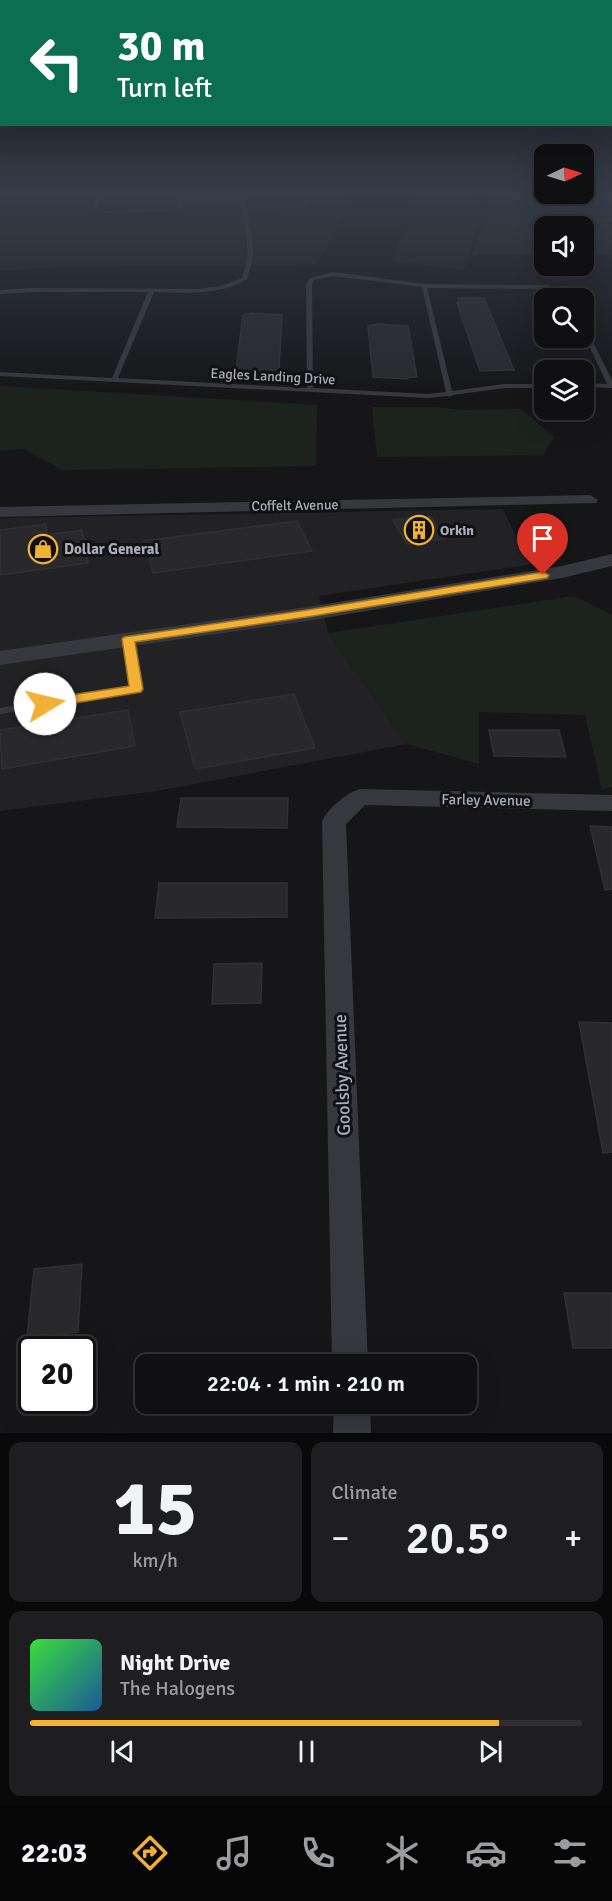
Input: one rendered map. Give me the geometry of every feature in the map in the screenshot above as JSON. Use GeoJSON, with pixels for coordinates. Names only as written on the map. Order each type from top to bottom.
{"type":"FeatureCollection","features":[{"type":"Feature","properties":{"kind":"street","name":"Coffelt Avenue"},"geometry":{"type":"LineString","coordinates":[[0,512],[590,500]]}},
{"type":"Feature","properties":{"kind":"street"},"geometry":{"type":"LineString","coordinates":[[0,658],[307,614],[562,572],[612,560]]}},
{"type":"Feature","properties":{"kind":"street","name":"Farley Avenue"},"geometry":{"type":"LineString","coordinates":[[360,797],[612,803]]}},
{"type":"Feature","properties":{"kind":"street","name":"Goolsby Avenue"},"geometry":{"type":"LineString","coordinates":[[350,1354],[334,821],[360,797]]}},
{"type":"Feature","properties":{"kind":"street"},"geometry":{"type":"LineString","coordinates":[[352,1414],[352,1433]]}},
{"type":"Feature","properties":{"kind":"lane"},"geometry":{"type":"LineString","coordinates":[[0,292],[33,290],[151,292],[221,289],[244,279],[249,260]]}},
{"type":"Feature","properties":{"kind":"lane"},"geometry":{"type":"LineString","coordinates":[[310,390],[309,284],[312,279],[333,274],[424,286],[551,288]]}},
{"type":"Feature","properties":{"kind":"lane"},"geometry":{"type":"LineString","coordinates":[[424,286],[450,395]]}},
{"type":"Feature","properties":{"kind":"lane"},"geometry":{"type":"LineString","coordinates":[[114,380],[151,292]]}},
{"type":"Feature","properties":{"kind":"lane"},"geometry":{"type":"LineString","coordinates":[[593,348],[611,385],[594,385]]}},
{"type":"Feature","properties":{"kind":"lane","name":"Eagles Landing Drive"},"geometry":{"type":"LineString","coordinates":[[0,374],[428,396],[450,395],[504,386],[534,386]]}},
{"type":"Feature","properties":{"kind":"lane"},"geometry":{"type":"LineString","coordinates":[[0,711],[136,689],[128,639]]}},
{"type":"Feature","properties":{"kind":"shaded area"},"geometry":{"type":"Polygon","coordinates":[[[0,260],[320,260],[317,265],[74,266],[0,271],[0,260]]]}},
{"type":"Feature","properties":{"kind":"shaded area"},"geometry":{"type":"Polygon","coordinates":[[[392,260],[467,260],[464,270],[392,260]]]}},
{"type":"Feature","properties":{"kind":"shaded area"},"geometry":{"type":"Polygon","coordinates":[[[0,386],[317,405],[316,466],[62,470],[24,449],[0,451],[0,386]]]}},
{"type":"Feature","properties":{"kind":"shaded area"},"geometry":{"type":"Polygon","coordinates":[[[372,407],[436,407],[461,410],[521,409],[554,437],[543,455],[377,457],[372,407]]]}},
{"type":"Feature","properties":{"kind":"shaded area"},"geometry":{"type":"Polygon","coordinates":[[[503,509],[523,551],[534,564],[319,596],[328,633],[407,744],[157,791],[0,811],[0,518],[503,509]]]}},
{"type":"Feature","properties":{"kind":"shaded area"},"geometry":{"type":"Polygon","coordinates":[[[574,596],[612,615],[612,787],[602,790],[585,715],[479,712],[479,764],[407,744],[328,633],[574,596]]]}},
{"type":"Feature","properties":{"kind":"building"},"geometry":{"type":"Polygon","coordinates":[[[458,298],[484,298],[514,370],[480,371],[457,303],[459,303],[458,298]]]}},
{"type":"Feature","properties":{"kind":"building"},"geometry":{"type":"Polygon","coordinates":[[[252,313],[282,315],[279,370],[270,372],[236,370],[243,315],[252,313]]]}},
{"type":"Feature","properties":{"kind":"building"},"geometry":{"type":"Polygon","coordinates":[[[377,324],[408,326],[417,377],[408,377],[408,379],[373,377],[368,326],[377,324]]]}},
{"type":"Feature","properties":{"kind":"building","name":"Orkin"},"geometry":{"type":"Polygon","coordinates":[[[430,516],[445,539],[407,544],[393,520],[430,516]]]}},
{"type":"Feature","properties":{"kind":"building"},"geometry":{"type":"Polygon","coordinates":[[[297,521],[312,551],[153,573],[144,541],[297,521]]]}},
{"type":"Feature","properties":{"kind":"building","name":"Dollar General"},"geometry":{"type":"Polygon","coordinates":[[[46,524],[47,535],[82,530],[88,563],[0,575],[0,530],[46,524]]]}},
{"type":"Feature","properties":{"kind":"building"},"geometry":{"type":"Polygon","coordinates":[[[294,694],[315,748],[195,769],[180,712],[294,694]]]}},
{"type":"Feature","properties":{"kind":"building"},"geometry":{"type":"Polygon","coordinates":[[[128,710],[135,746],[2,769],[0,730],[128,710]]]}},
{"type":"Feature","properties":{"kind":"building"},"geometry":{"type":"Polygon","coordinates":[[[489,730],[559,730],[566,757],[494,756],[489,730]]]}},
{"type":"Feature","properties":{"kind":"building"},"geometry":{"type":"Polygon","coordinates":[[[181,798],[288,798],[287,828],[177,827],[181,798]]]}},
{"type":"Feature","properties":{"kind":"building"},"geometry":{"type":"Polygon","coordinates":[[[590,826],[612,827],[612,889],[605,890],[590,826]]]}},
{"type":"Feature","properties":{"kind":"building"},"geometry":{"type":"Polygon","coordinates":[[[159,883],[287,883],[287,917],[155,918],[159,883]]]}},
{"type":"Feature","properties":{"kind":"building"},"geometry":{"type":"Polygon","coordinates":[[[262,963],[261,1003],[212,1004],[214,964],[262,963]]]}},
{"type":"Feature","properties":{"kind":"building"},"geometry":{"type":"Polygon","coordinates":[[[579,1022],[612,1023],[612,1152],[603,1153],[579,1022]]]}},
{"type":"Feature","properties":{"kind":"building"},"geometry":{"type":"Polygon","coordinates":[[[82,1264],[78,1332],[27,1336],[34,1269],[82,1264]]]}},
{"type":"Feature","properties":{"kind":"building"},"geometry":{"type":"Polygon","coordinates":[[[564,1293],[612,1293],[612,1348],[573,1348],[564,1293]]]}},
{"type":"Feature","properties":{"kind":"place","name":"Orkin"},"geometry":{"type":"Point","coordinates":[419,530]}},
{"type":"Feature","properties":{"kind":"place","name":"Dollar General"},"geometry":{"type":"Point","coordinates":[43,549]}},
{"type":"Feature","properties":{"kind":"route"},"geometry":{"type":"LineString","coordinates":[[45,704],[136,689],[128,639],[307,614],[543,575]]}}]}
